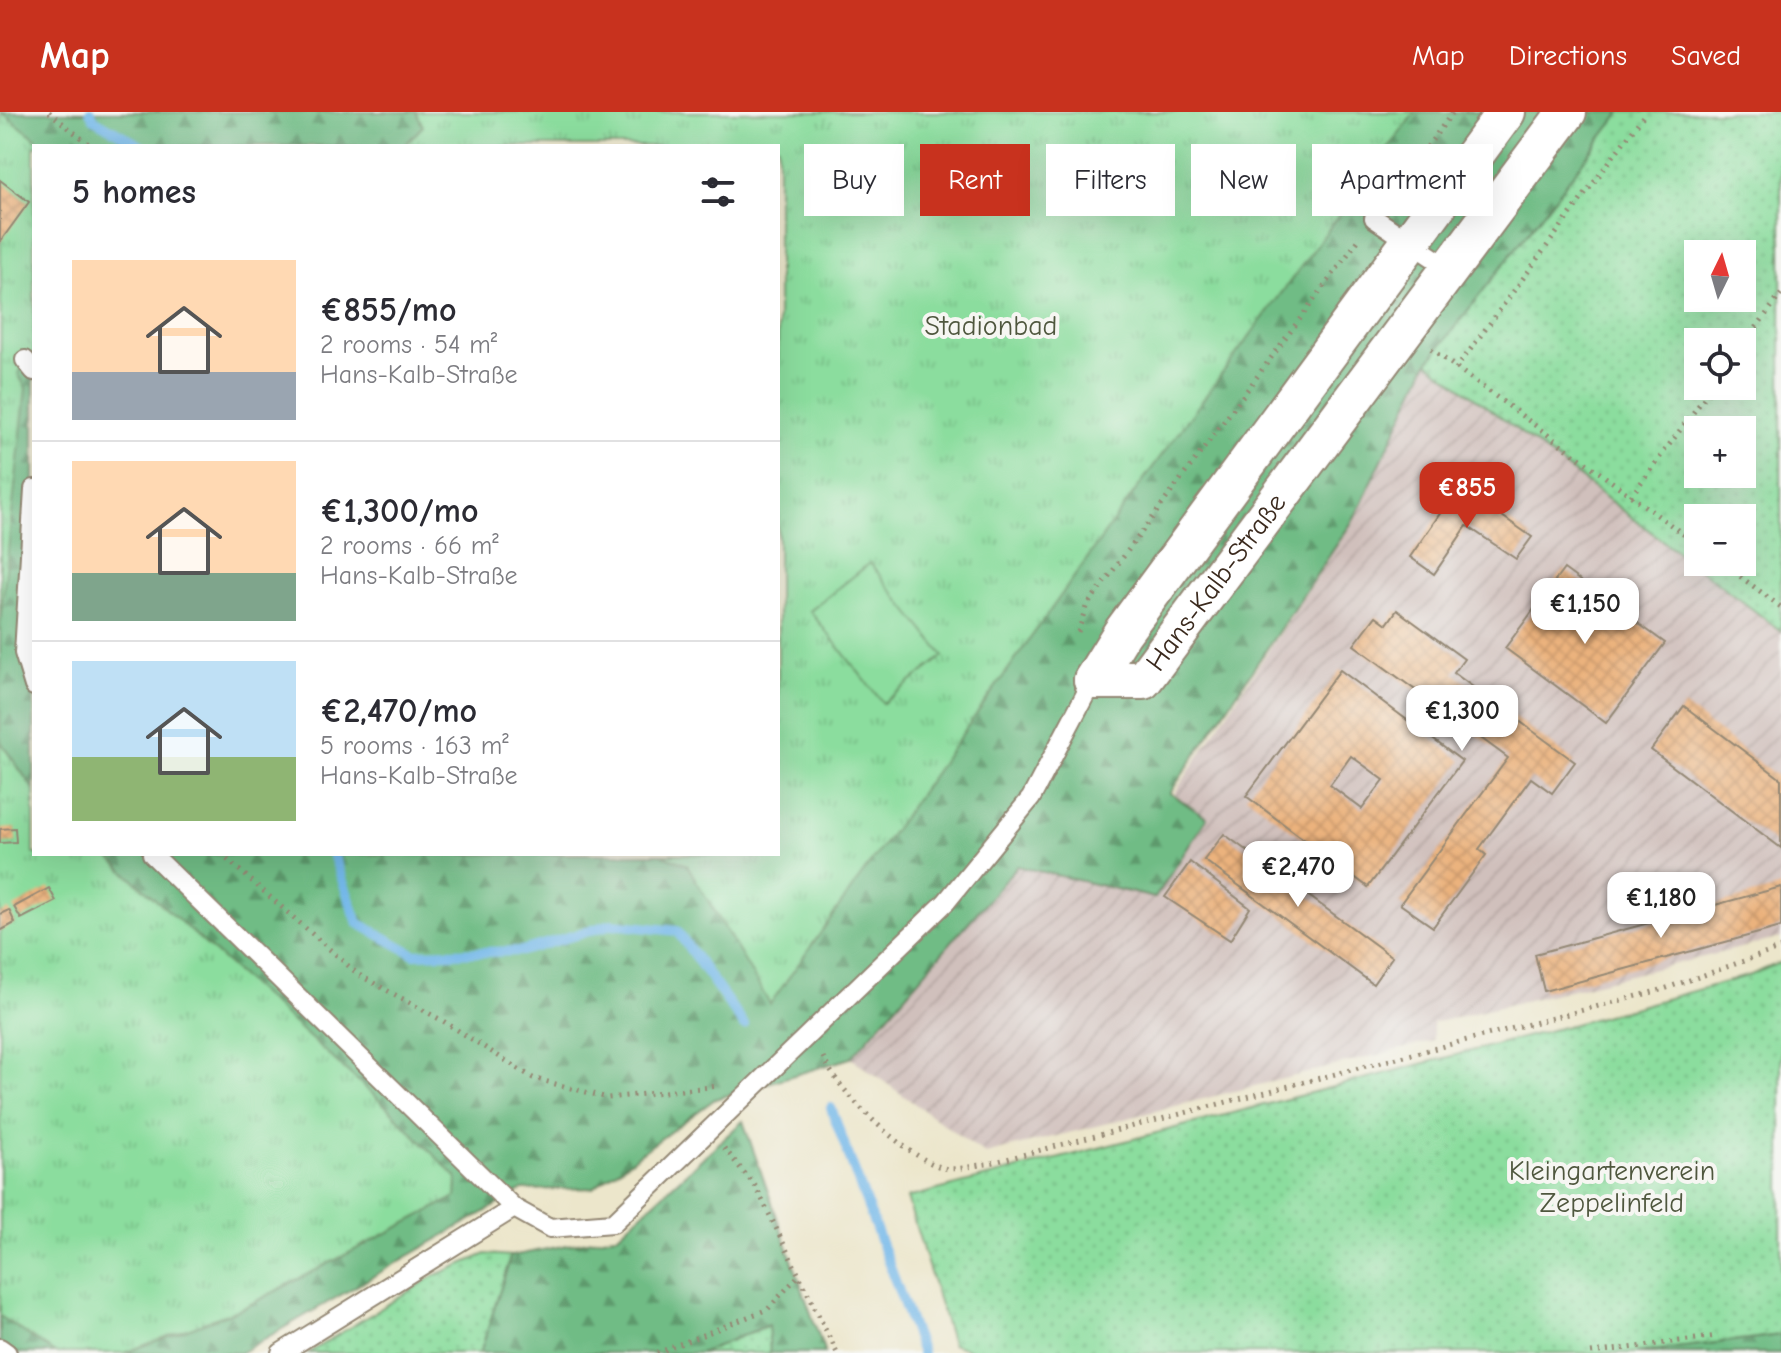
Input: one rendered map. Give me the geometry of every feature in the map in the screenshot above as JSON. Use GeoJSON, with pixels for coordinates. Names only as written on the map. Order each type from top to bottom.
{"type":"FeatureCollection","features":[{"type":"Feature","properties":{"kind":"street","name":"Hans-Kalb-Straße"},"geometry":{"type":"LineString","coordinates":[[1093,680],[1143,680],[1250,498],[1410,242],[1506,112]]}},
{"type":"Feature","properties":{"kind":"street","name":"Hans-Kalb-Straße"},"geometry":{"type":"LineString","coordinates":[[1250,498],[1406,327],[1567,112]]}},
{"type":"Feature","properties":{"kind":"lane"},"geometry":{"type":"LineString","coordinates":[[1374,218],[1450,269]]}},
{"type":"Feature","properties":{"kind":"lane"},"geometry":{"type":"LineString","coordinates":[[32,522],[24,653],[32,679]]}},
{"type":"Feature","properties":{"kind":"lane"},"geometry":{"type":"LineString","coordinates":[[154,856],[514,1208],[550,1228],[613,1223],[708,1129],[813,1034],[946,902],[1031,798],[1093,680]]}},
{"type":"Feature","properties":{"kind":"lane"},"geometry":{"type":"LineString","coordinates":[[281,1353],[514,1208]]}},
{"type":"Feature","properties":{"kind":"lane"},"geometry":{"type":"LineString","coordinates":[[0,1348],[7,1353]]}},
{"type":"Feature","properties":{"kind":"path"},"geometry":{"type":"LineString","coordinates":[[49,112],[89,144]]}},
{"type":"Feature","properties":{"kind":"path"},"geometry":{"type":"LineString","coordinates":[[1093,680],[1075,644],[1086,607],[1453,112]]}},
{"type":"Feature","properties":{"kind":"path"},"geometry":{"type":"LineString","coordinates":[[1456,369],[1646,112]]}},
{"type":"Feature","properties":{"kind":"path"},"geometry":{"type":"LineString","coordinates":[[1756,328],[1781,294]]}},
{"type":"Feature","properties":{"kind":"path"},"geometry":{"type":"LineString","coordinates":[[1406,327],[1456,369],[1684,535]]}},
{"type":"Feature","properties":{"kind":"path"},"geometry":{"type":"LineString","coordinates":[[1631,496],[1703,400]]}},
{"type":"Feature","properties":{"kind":"path"},"geometry":{"type":"LineString","coordinates":[[1740,576],[1781,607]]}},
{"type":"Feature","properties":{"kind":"path"},"geometry":{"type":"LineString","coordinates":[[223,856],[359,975],[443,1021],[533,1078],[608,1098],[719,1086],[749,1091]]}},
{"type":"Feature","properties":{"kind":"path"},"geometry":{"type":"LineString","coordinates":[[813,1034],[831,1076],[891,1138],[945,1168],[987,1164],[1646,994],[1781,948]]}},
{"type":"Feature","properties":{"kind":"path"},"geometry":{"type":"LineString","coordinates":[[708,1129],[756,1187],[837,1353]]}},
{"type":"Feature","properties":{"kind":"path"},"geometry":{"type":"LineString","coordinates":[[657,1353],[768,1309],[800,1274]]}},
{"type":"Feature","properties":{"kind":"path"},"geometry":{"type":"LineString","coordinates":[[1591,1353],[1718,1336]]}},
{"type":"Feature","properties":{"kind":"shaded area"},"geometry":{"type":"Polygon","coordinates":[[[1428,362],[1684,557],[1684,576],[1709,576],[1781,631],[1781,938],[1433,1023],[1433,1041],[985,1154],[851,1058],[1017,866],[1207,819],[1174,794],[1354,520],[1428,362]]]}},
{"type":"Feature","properties":{"kind":"green space"},"geometry":{"type":"Polygon","coordinates":[[[1,112],[416,112],[423,126],[406,144],[43,144],[1,112]]]}},
{"type":"Feature","properties":{"kind":"green space"},"geometry":{"type":"Polygon","coordinates":[[[1,112],[43,144],[32,144],[32,355],[18,374],[26,388],[0,623],[1,112]]]}},
{"type":"Feature","properties":{"kind":"green space","name":"Stadionbad"},"geometry":{"type":"Polygon","coordinates":[[[416,112],[1415,112],[1391,144],[1312,144],[1312,216],[1338,216],[1133,494],[770,1004],[687,865],[667,856],[780,856],[780,144],[406,144],[423,126],[416,112]]]}},
{"type":"Feature","properties":{"kind":"green space"},"geometry":{"type":"Polygon","coordinates":[[[1415,112],[1621,112],[1428,362],[1354,519],[1170,793],[1207,818],[1155,898],[1017,866],[851,1058],[715,1099],[593,1188],[523,1190],[240,1353],[124,1353],[245,1307],[456,1197],[457,1179],[389,1109],[107,856],[667,856],[687,864],[770,1003],[1133,494],[1338,216],[1493,216],[1493,144],[1391,144],[1415,112]]]}},
{"type":"Feature","properties":{"kind":"green space"},"geometry":{"type":"Polygon","coordinates":[[[1621,112],[1781,112],[1781,631],[1709,576],[1756,576],[1756,504],[1684,504],[1684,557],[1428,362],[1621,112]]]}},
{"type":"Feature","properties":{"kind":"green space"},"geometry":{"type":"Polygon","coordinates":[[[32,355],[32,787],[0,736],[0,623],[18,374],[32,355]]]}},
{"type":"Feature","properties":{"kind":"green space"},"geometry":{"type":"Polygon","coordinates":[[[870,563],[944,656],[883,703],[810,611],[870,563]]]}},
{"type":"Feature","properties":{"kind":"green space"},"geometry":{"type":"Polygon","coordinates":[[[0,736],[1,743],[32,787],[32,856],[107,856],[389,1109],[457,1178],[456,1197],[245,1307],[124,1353],[55,1353],[0,1316],[0,736]]]}},
{"type":"Feature","properties":{"kind":"green space","name":"Kleingartenverein Zeppelinfeld"},"geometry":{"type":"Polygon","coordinates":[[[1781,962],[1781,1335],[1635,1353],[979,1353],[952,1344],[907,1198],[1567,1026],[1751,975],[1781,962]]]}},
{"type":"Feature","properties":{"kind":"green space"},"geometry":{"type":"Polygon","coordinates":[[[743,1121],[825,1353],[770,1353],[768,1325],[700,1353],[480,1353],[511,1256],[618,1235],[743,1121]]]}},
{"type":"Feature","properties":{"kind":"green space"},"geometry":{"type":"Polygon","coordinates":[[[486,1254],[511,1256],[480,1353],[308,1353],[434,1276],[486,1254]]]}},
{"type":"Feature","properties":{"kind":"green space"},"geometry":{"type":"Polygon","coordinates":[[[0,1316],[55,1353],[0,1353],[0,1316]]]}},
{"type":"Feature","properties":{"kind":"green space"},"geometry":{"type":"Polygon","coordinates":[[[769,1325],[770,1353],[700,1353],[769,1325]]]}},
{"type":"Feature","properties":{"kind":"green space"},"geometry":{"type":"Polygon","coordinates":[[[1781,1335],[1781,1353],[1636,1353],[1781,1335]]]}},
{"type":"Feature","properties":{"kind":"building"},"geometry":{"type":"Polygon","coordinates":[[[0,180],[29,202],[0,242],[0,180]]]}},
{"type":"Feature","properties":{"kind":"building"},"geometry":{"type":"Polygon","coordinates":[[[1459,486],[1532,537],[1516,559],[1467,526],[1434,574],[1410,557],[1459,486]]]}},
{"type":"Feature","properties":{"kind":"building"},"geometry":{"type":"Polygon","coordinates":[[[1564,569],[1665,643],[1606,723],[1505,648],[1564,569]]]}},
{"type":"Feature","properties":{"kind":"building"},"geometry":{"type":"Polygon","coordinates":[[[1397,610],[1464,659],[1454,673],[1575,762],[1552,793],[1531,778],[1479,849],[1486,855],[1433,927],[1400,904],[1508,758],[1354,645],[1376,616],[1387,624],[1397,610]]]}},
{"type":"Feature","properties":{"kind":"building"},"geometry":{"type":"Polygon","coordinates":[[[1340,670],[1462,761],[1368,887],[1246,796],[1340,670]],[[1351,756],[1330,785],[1362,809],[1384,780],[1351,756]]]}},
{"type":"Feature","properties":{"kind":"building"},"geometry":{"type":"Polygon","coordinates":[[[1684,706],[1781,779],[1781,848],[1651,750],[1684,706]]]}},
{"type":"Feature","properties":{"kind":"building"},"geometry":{"type":"Polygon","coordinates":[[[15,828],[16,842],[0,843],[0,829],[15,828]]]}},
{"type":"Feature","properties":{"kind":"building"},"geometry":{"type":"Polygon","coordinates":[[[1224,834],[1392,957],[1373,984],[1204,860],[1224,834]]]}},
{"type":"Feature","properties":{"kind":"building"},"geometry":{"type":"Polygon","coordinates":[[[1190,862],[1250,908],[1230,940],[1165,897],[1190,862]]]}},
{"type":"Feature","properties":{"kind":"building"},"geometry":{"type":"Polygon","coordinates":[[[1781,887],[1781,927],[1544,991],[1535,954],[1781,887]]]}},
{"type":"Feature","properties":{"kind":"building"},"geometry":{"type":"Polygon","coordinates":[[[49,888],[56,901],[21,919],[14,907],[49,888]]]}},
{"type":"Feature","properties":{"kind":"building"},"geometry":{"type":"Polygon","coordinates":[[[9,910],[15,923],[0,931],[0,914],[9,910]]]}},
{"type":"Feature","properties":{"kind":"waterway"},"geometry":{"type":"LineString","coordinates":[[90,112],[94,119],[138,144]]}},
{"type":"Feature","properties":{"kind":"waterway"},"geometry":{"type":"LineString","coordinates":[[334,856],[358,923],[414,954],[522,951],[612,924],[677,931],[744,1025]]}},
{"type":"Feature","properties":{"kind":"waterway"},"geometry":{"type":"LineString","coordinates":[[831,1108],[922,1353]]}}]}
